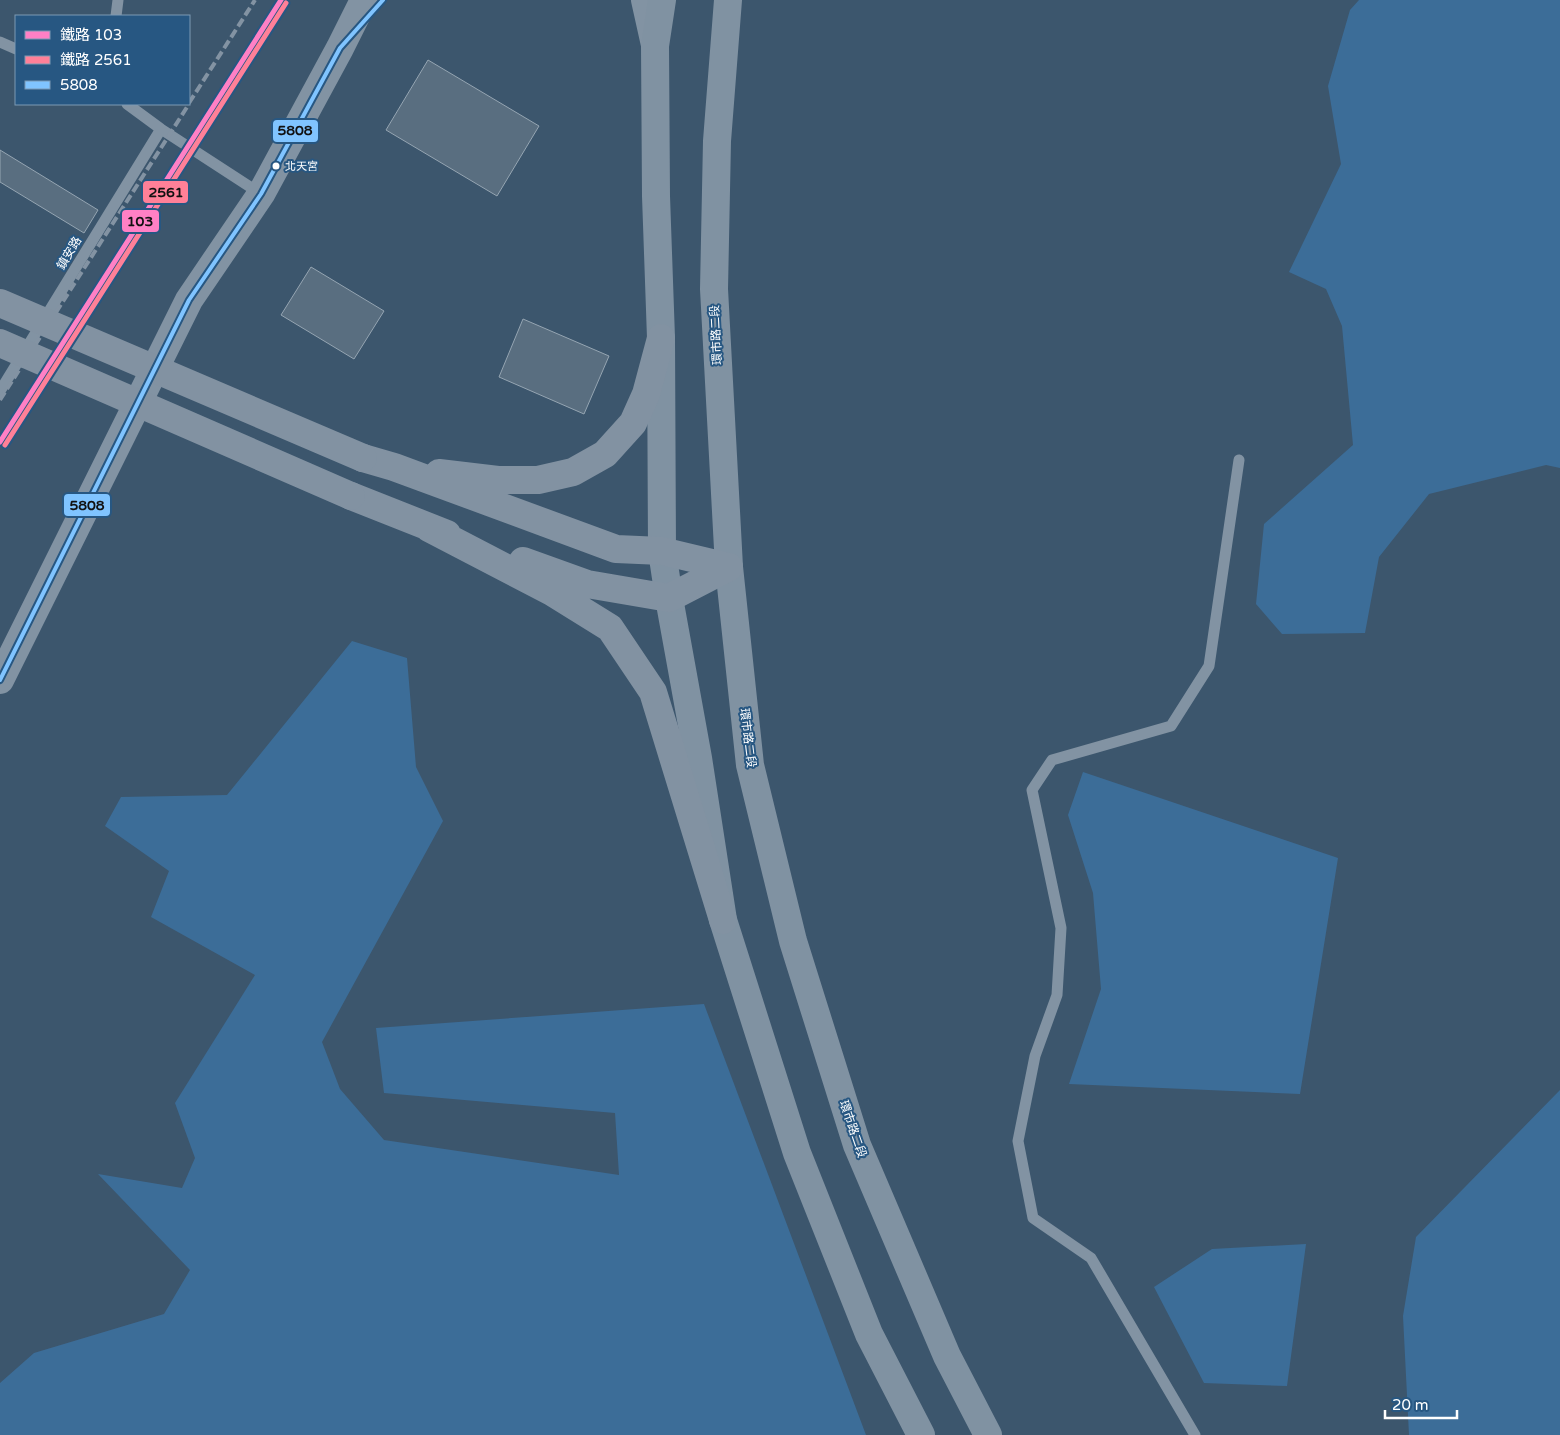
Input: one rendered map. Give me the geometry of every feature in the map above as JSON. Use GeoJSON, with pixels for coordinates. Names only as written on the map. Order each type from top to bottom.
{"type":"FeatureCollection","features":[{"type":"Feature","properties":{"kind":"highway"},"geometry":{"type":"LineString","coordinates":[[0,303],[363,458],[394,467],[616,549],[662,551],[729,567]]}},
{"type":"Feature","properties":{"kind":"highway"},"geometry":{"type":"LineString","coordinates":[[394,467],[498,480],[538,480],[573,472],[605,454],[633,423],[646,394],[661,338]]}},
{"type":"Feature","properties":{"kind":"highway"},"geometry":{"type":"LineString","coordinates":[[0,343],[351,496],[429,528],[587,584],[669,598],[729,567]]}},
{"type":"Feature","properties":{"kind":"highway"},"geometry":{"type":"LineString","coordinates":[[429,528],[552,592],[610,628],[653,692],[722,920]]}},
{"type":"Feature","properties":{"kind":"main road"},"geometry":{"type":"LineString","coordinates":[[662,0],[655,46],[656,196],[661,338],[662,551],[698,758],[722,920],[797,1153],[869,1334],[921,1435]]}},
{"type":"Feature","properties":{"kind":"main road","name":"環市路二段"},"geometry":{"type":"LineString","coordinates":[[728,0],[717,141],[714,289],[729,567],[750,765],[793,942],[857,1145],[947,1356],[988,1435]]}},
{"type":"Feature","properties":{"kind":"street"},"geometry":{"type":"LineString","coordinates":[[0,680],[189,300],[261,194],[364,0]]}},
{"type":"Feature","properties":{"kind":"street"},"geometry":{"type":"LineString","coordinates":[[340,48],[383,0]]}},
{"type":"Feature","properties":{"kind":"street"},"geometry":{"type":"LineString","coordinates":[[645,0],[655,46]]}},
{"type":"Feature","properties":{"kind":"lane"},"geometry":{"type":"LineString","coordinates":[[116,15],[118,0]]}},
{"type":"Feature","properties":{"kind":"lane"},"geometry":{"type":"LineString","coordinates":[[0,42],[15,49]]}},
{"type":"Feature","properties":{"kind":"lane"},"geometry":{"type":"LineString","coordinates":[[128,105],[161,129],[261,194]]}},
{"type":"Feature","properties":{"kind":"lane","name":"鎮安路"},"geometry":{"type":"LineString","coordinates":[[0,392],[161,129]]}},
{"type":"Feature","properties":{"kind":"lane"},"geometry":{"type":"LineString","coordinates":[[1194,1435],[1091,1258],[1033,1218],[1018,1141],[1035,1056],[1057,995],[1061,928],[1032,790],[1052,760],[1171,726],[1209,666],[1238,460]]}},
{"type":"Feature","properties":{"kind":"shaded area"},"geometry":{"type":"Polygon","coordinates":[[[1359,0],[1560,0],[1560,468],[1546,465],[1429,494],[1379,557],[1365,633],[1282,634],[1256,604],[1264,524],[1353,445],[1342,326],[1326,289],[1289,272],[1341,164],[1328,86],[1350,10],[1359,0]]]}},
{"type":"Feature","properties":{"kind":"shaded area"},"geometry":{"type":"Polygon","coordinates":[[[352,641],[407,658],[416,767],[443,821],[322,1042],[340,1089],[384,1140],[619,1175],[615,1113],[384,1093],[376,1028],[704,1004],[866,1435],[0,1435],[0,1383],[34,1353],[164,1314],[190,1270],[98,1174],[182,1188],[195,1158],[175,1103],[255,975],[151,917],[169,871],[105,826],[121,797],[227,795],[352,641]]]}},
{"type":"Feature","properties":{"kind":"shaded area"},"geometry":{"type":"Polygon","coordinates":[[[1083,772],[1338,858],[1300,1094],[1069,1084],[1101,989],[1093,893],[1068,815],[1083,772]]]}},
{"type":"Feature","properties":{"kind":"shaded area"},"geometry":{"type":"Polygon","coordinates":[[[1560,1090],[1560,1435],[1409,1435],[1403,1316],[1416,1237],[1560,1090]]]}},
{"type":"Feature","properties":{"kind":"shaded area"},"geometry":{"type":"Polygon","coordinates":[[[1306,1244],[1287,1386],[1204,1383],[1154,1287],[1212,1249],[1306,1244]]]}},
{"type":"Feature","properties":{"kind":"building"},"geometry":{"type":"Polygon","coordinates":[[[428,60],[539,126],[497,196],[386,130],[428,60]]]}},
{"type":"Feature","properties":{"kind":"building"},"geometry":{"type":"Polygon","coordinates":[[[0,150],[98,210],[84,233],[0,182],[0,150]]]}},
{"type":"Feature","properties":{"kind":"building"},"geometry":{"type":"Polygon","coordinates":[[[311,267],[384,311],[354,359],[281,315],[311,267]]]}},
{"type":"Feature","properties":{"kind":"building"},"geometry":{"type":"Polygon","coordinates":[[[523,319],[609,356],[584,414],[499,377],[523,319]]]}},
{"type":"Feature","properties":{"kind":"railway"},"geometry":{"type":"LineString","coordinates":[[190,101],[255,0]]}},
{"type":"Feature","properties":{"kind":"railway"},"geometry":{"type":"LineString","coordinates":[[0,400],[188,105]]}},
{"type":"Feature","properties":{"kind":"rail line","name":"103"},"geometry":{"type":"LineString","coordinates":[[0,442],[281,0]]}},
{"type":"Feature","properties":{"kind":"rail line","name":"2561"},"geometry":{"type":"LineString","coordinates":[[5,445],[286,3]]}},
{"type":"Feature","properties":{"kind":"transit line","name":"5808"},"geometry":{"type":"LineString","coordinates":[[0,680],[189,300],[261,194],[340,48],[383,0]]}},
{"type":"Feature","properties":{"kind":"place","name":"北天宮"},"geometry":{"type":"Point","coordinates":[276,166]}}]}
